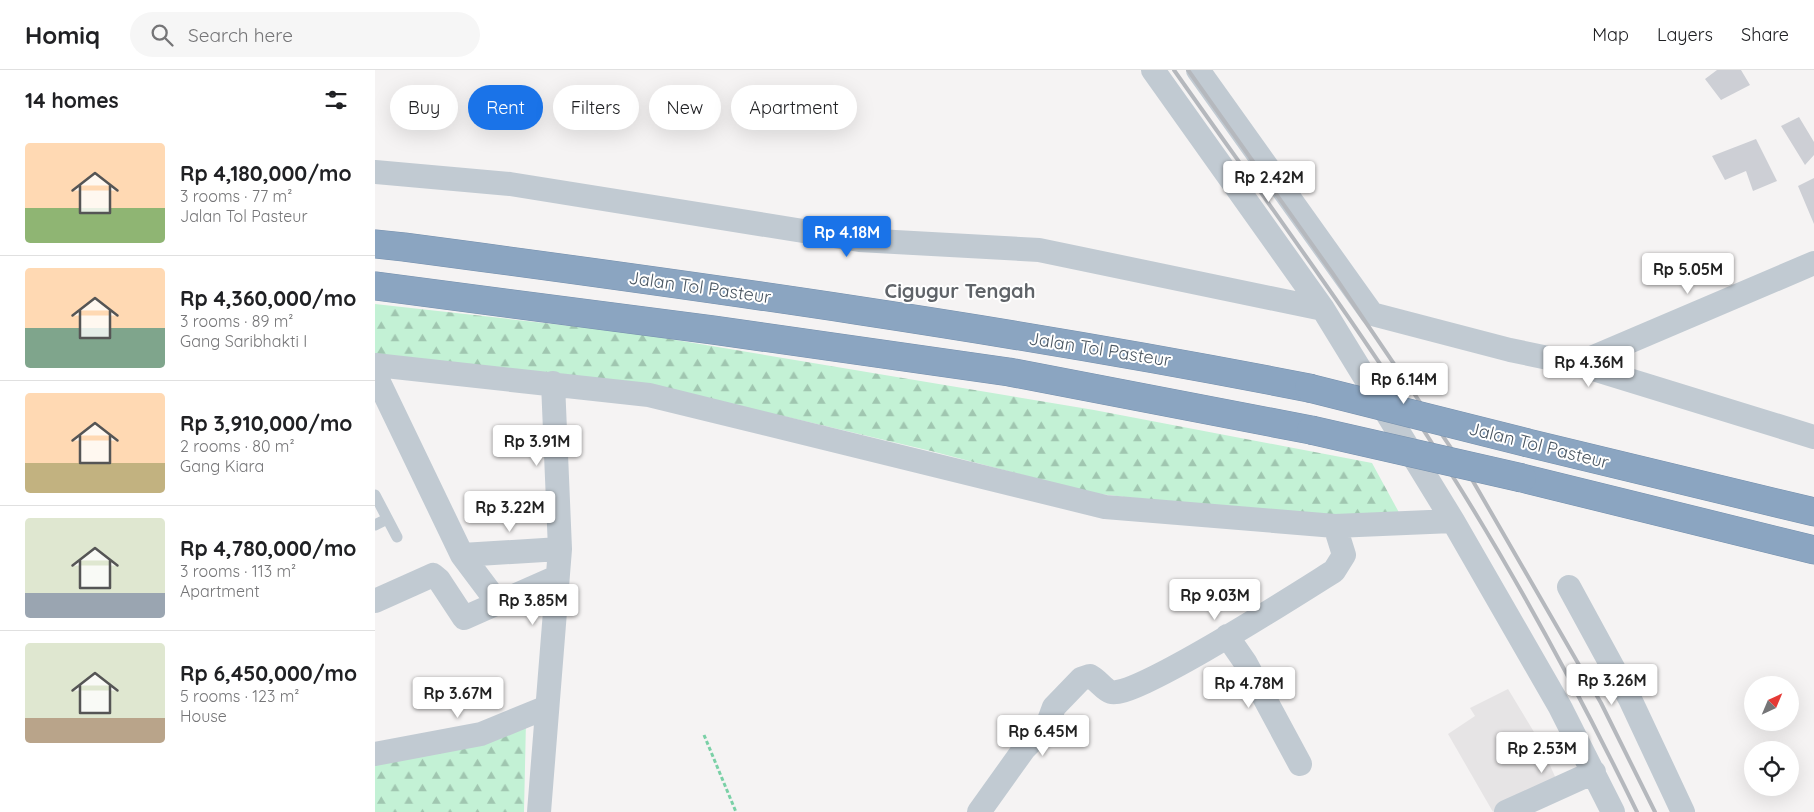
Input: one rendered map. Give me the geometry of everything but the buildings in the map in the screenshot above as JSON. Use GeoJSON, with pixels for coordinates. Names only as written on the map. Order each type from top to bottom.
{"type":"FeatureCollection","features":[{"type":"Feature","properties":{"kind":"highway","name":"Jalan Tol Pasteur"},"geometry":{"type":"LineString","coordinates":[[375,244],[433,250],[764,296],[1145,356],[1309,388],[1814,512]]}},
{"type":"Feature","properties":{"kind":"highway","name":"Jalan Tol Pasteur"},"geometry":{"type":"LineString","coordinates":[[375,286],[1009,372],[1311,430],[1522,478],[1814,550]]}},
{"type":"Feature","properties":{"kind":"street"},"geometry":{"type":"LineString","coordinates":[[1153,70],[1323,309],[1453,521],[1560,707],[1613,812]]}},
{"type":"Feature","properties":{"kind":"street"},"geometry":{"type":"LineString","coordinates":[[1198,70],[1372,314],[1510,350],[1577,364],[1814,437]]}},
{"type":"Feature","properties":{"kind":"street"},"geometry":{"type":"LineString","coordinates":[[375,172],[510,184],[859,240],[1039,250],[1323,309]]}},
{"type":"Feature","properties":{"kind":"street"},"geometry":{"type":"LineString","coordinates":[[1577,364],[1814,263]]}},
{"type":"Feature","properties":{"kind":"street"},"geometry":{"type":"LineString","coordinates":[[375,365],[649,395],[1105,507],[1335,526],[1453,521]]}},
{"type":"Feature","properties":{"kind":"street"},"geometry":{"type":"LineString","coordinates":[[375,374],[462,555],[498,603]]}},
{"type":"Feature","properties":{"kind":"street"},"geometry":{"type":"LineString","coordinates":[[539,812],[559,549],[553,383]]}},
{"type":"Feature","properties":{"kind":"street"},"geometry":{"type":"LineString","coordinates":[[979,812],[1024,749],[1047,726],[1054,707],[1081,679],[1091,676],[1111,692],[1122,692],[1165,672],[1227,636],[1334,571],[1344,555],[1335,526]]}},
{"type":"Feature","properties":{"kind":"street"},"geometry":{"type":"LineString","coordinates":[[462,555],[559,549]]}},
{"type":"Feature","properties":{"kind":"street"},"geometry":{"type":"LineString","coordinates":[[375,601],[433,575],[439,580],[464,618],[557,577]]}},
{"type":"Feature","properties":{"kind":"street"},"geometry":{"type":"LineString","coordinates":[[1569,587],[1630,699],[1683,812]]}},
{"type":"Feature","properties":{"kind":"street"},"geometry":{"type":"LineString","coordinates":[[1227,636],[1245,662],[1299,764]]}},
{"type":"Feature","properties":{"kind":"street"},"geometry":{"type":"LineString","coordinates":[[375,754],[481,734],[547,707]]}},
{"type":"Feature","properties":{"kind":"street"},"geometry":{"type":"LineString","coordinates":[[1506,812],[1593,772]]}},
{"type":"Feature","properties":{"kind":"lane"},"geometry":{"type":"LineString","coordinates":[[375,495],[397,537]]}},
{"type":"Feature","properties":{"kind":"lane"},"geometry":{"type":"LineString","coordinates":[[375,525],[387,519]]}},
{"type":"Feature","properties":{"kind":"path"},"geometry":{"type":"LineString","coordinates":[[704,735],[736,812]]}},
{"type":"Feature","properties":{"kind":"shaded area"},"geometry":{"type":"Polygon","coordinates":[[[1508,689],[1537,737],[1558,783],[1493,812],[1448,734],[1475,716],[1470,708],[1508,689]]]}},
{"type":"Feature","properties":{"kind":"green space"},"geometry":{"type":"Polygon","coordinates":[[[375,304],[634,333],[1094,410],[1372,463],[1402,518],[1316,519],[1091,493],[931,451],[783,416],[375,354],[375,304]]]}},
{"type":"Feature","properties":{"kind":"green space"},"geometry":{"type":"Polygon","coordinates":[[[526,721],[524,812],[375,812],[375,760],[526,721]]]}},
{"type":"Feature","properties":{"kind":"railway"},"geometry":{"type":"LineString","coordinates":[[1174,70],[1353,324],[1422,427],[1480,520],[1551,644],[1637,812]]}},
{"type":"Feature","properties":{"kind":"railway"},"geometry":{"type":"LineString","coordinates":[[1188,70],[1333,274],[1470,476],[1601,703],[1655,812]]}},
{"type":"Feature","properties":{"kind":"district","name":"Cigugur Tengah"},"geometry":{"type":"Point","coordinates":[960,290]}}]}
